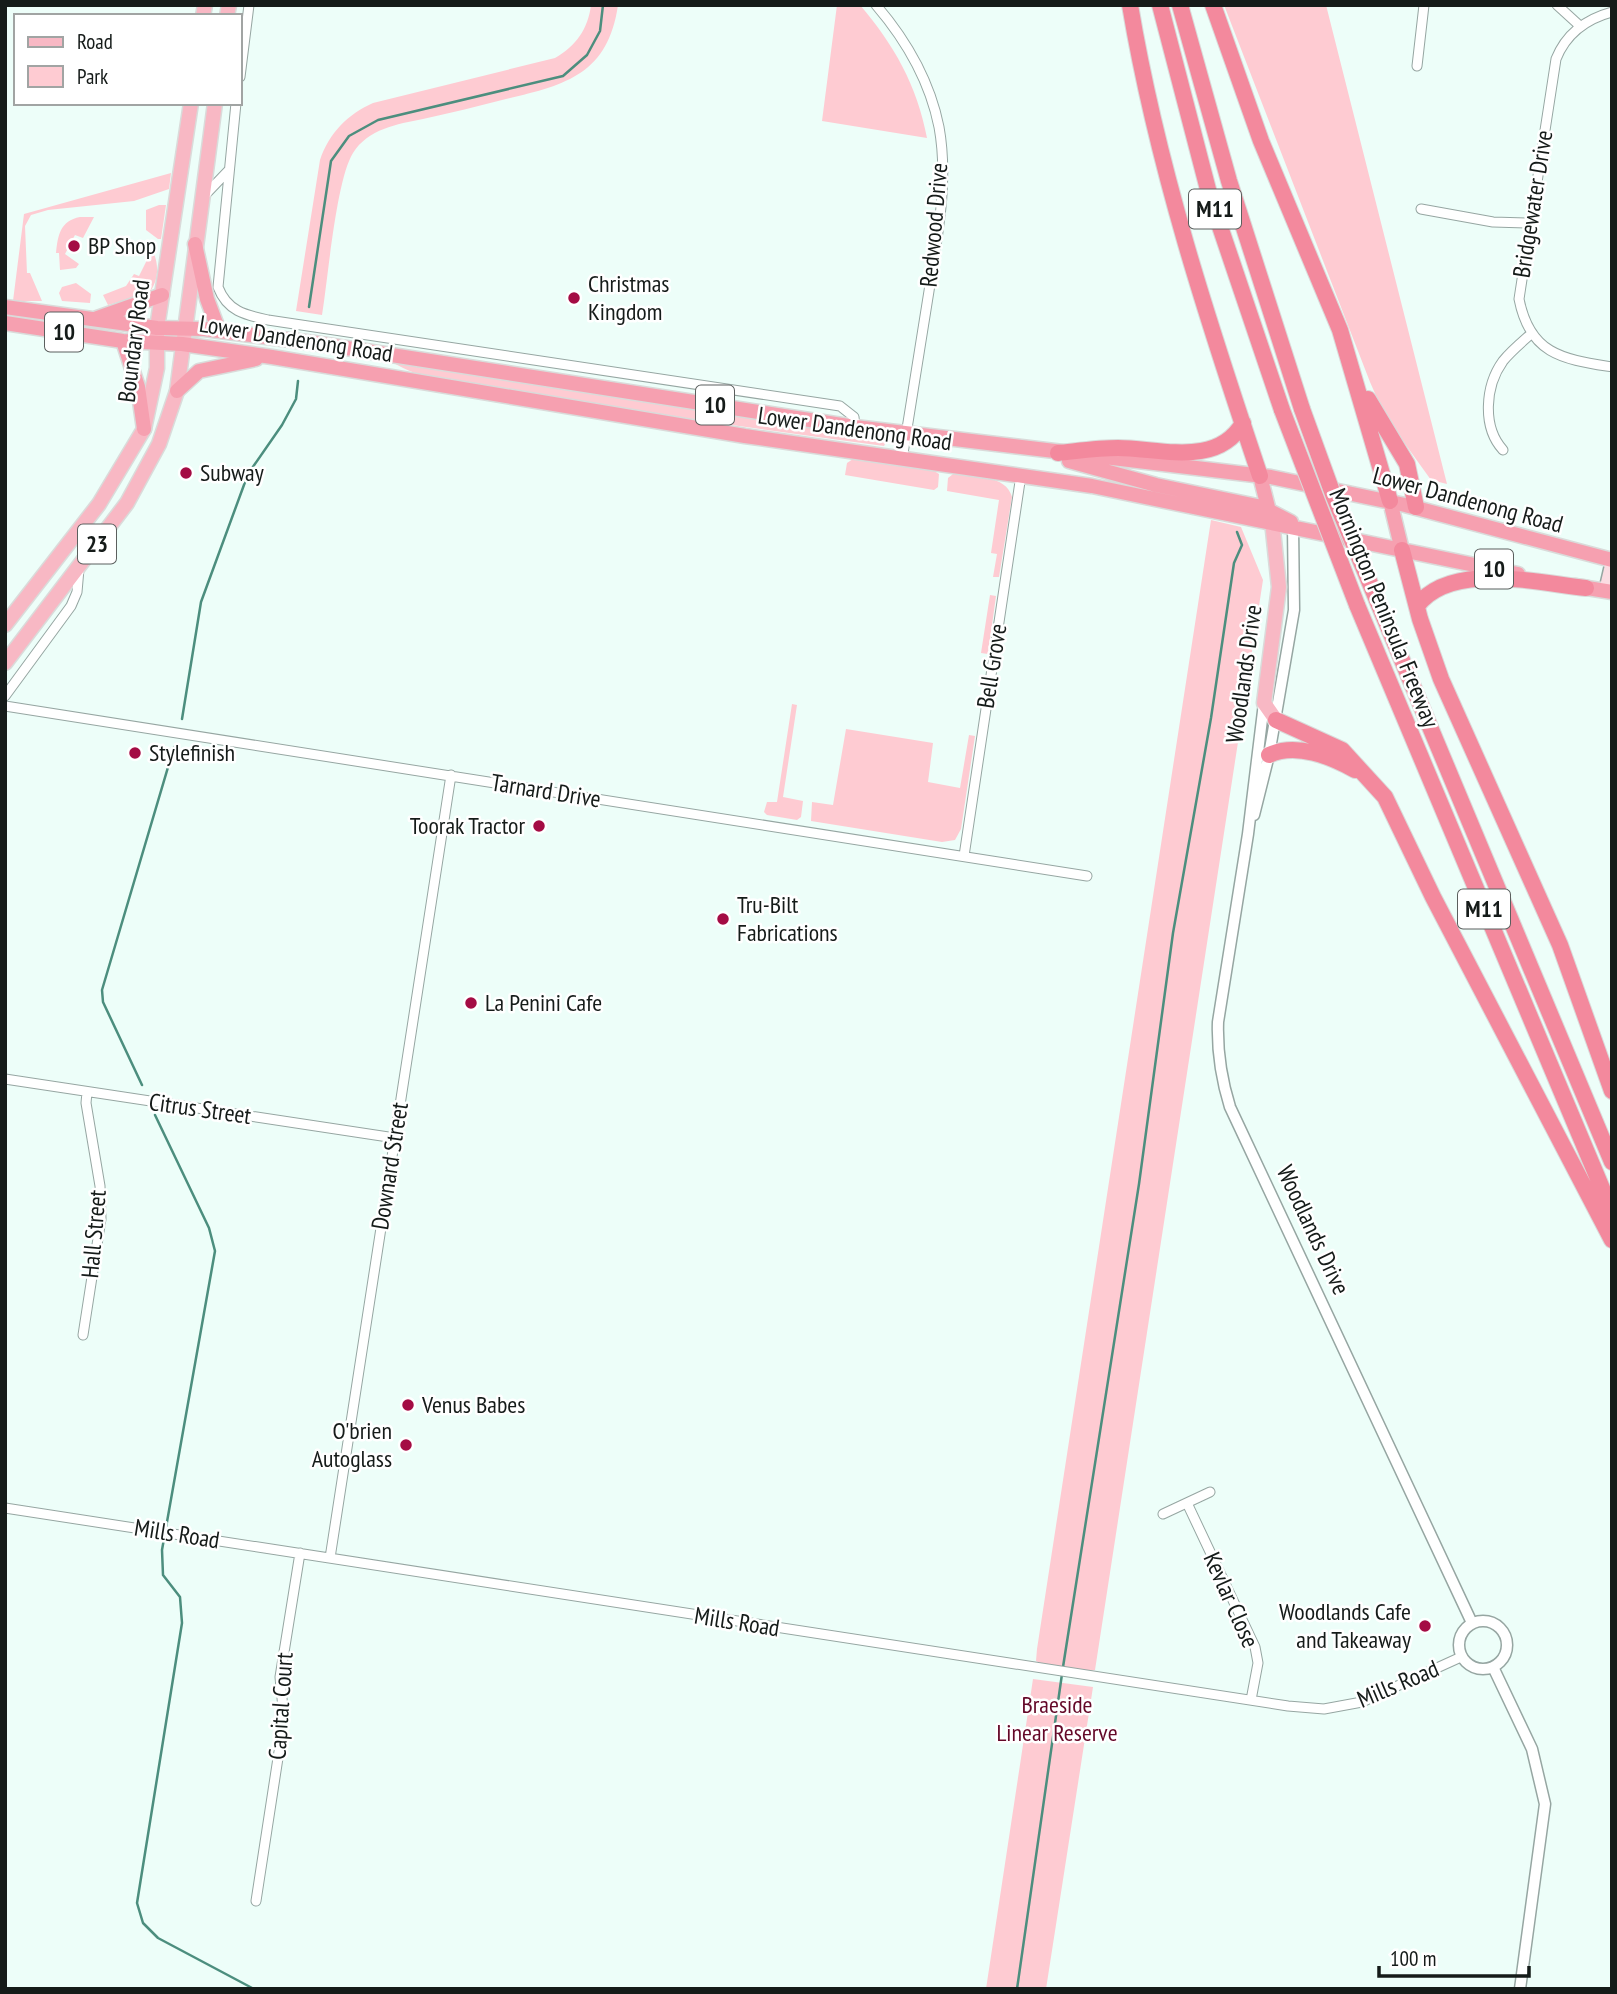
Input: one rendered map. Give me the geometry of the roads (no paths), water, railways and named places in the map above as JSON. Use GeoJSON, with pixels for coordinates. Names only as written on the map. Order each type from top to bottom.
{"type":"FeatureCollection","features":[{"type":"Feature","properties":{"kind":"highway"},"geometry":{"type":"LineString","coordinates":[[1130,5],[1157,141],[1205,308],[1260,476],[1270,515]]}},
{"type":"Feature","properties":{"kind":"highway","name":"Mornington Peninsula Freeway"},"geometry":{"type":"LineString","coordinates":[[1160,5],[1210,197],[1282,410],[1357,605],[1612,1212]]}},
{"type":"Feature","properties":{"kind":"highway","name":"Mornington Peninsula Freeway"},"geometry":{"type":"LineString","coordinates":[[1180,5],[1229,181],[1302,409],[1334,497],[1612,1162]]}},
{"type":"Feature","properties":{"kind":"highway"},"geometry":{"type":"LineString","coordinates":[[1213,5],[1261,141],[1346,348],[1377,416],[1407,464],[1416,508]]}},
{"type":"Feature","properties":{"kind":"highway"},"geometry":{"type":"LineString","coordinates":[[195,244],[207,299],[219,331]]}},
{"type":"Feature","properties":{"kind":"highway"},"geometry":{"type":"LineString","coordinates":[[95,319],[162,295]]}},
{"type":"Feature","properties":{"kind":"highway","name":"Lower Dandenong Road"},"geometry":{"type":"LineString","coordinates":[[5,307],[157,328],[219,331],[855,427],[1260,476],[1390,501],[1612,560]]}},
{"type":"Feature","properties":{"kind":"highway","name":"Lower Dandenong Road"},"geometry":{"type":"LineString","coordinates":[[5,323],[123,341],[157,345],[182,344],[272,357],[902,460],[1021,475],[1270,515]]}},
{"type":"Feature","properties":{"kind":"highway"},"geometry":{"type":"LineString","coordinates":[[123,341],[138,387],[144,429]]}},
{"type":"Feature","properties":{"kind":"highway"},"geometry":{"type":"LineString","coordinates":[[1346,348],[1417,606],[1441,679],[1560,945],[1612,1091]]}},
{"type":"Feature","properties":{"kind":"highway"},"geometry":{"type":"LineString","coordinates":[[177,391],[198,371],[272,357]]}},
{"type":"Feature","properties":{"kind":"highway"},"geometry":{"type":"LineString","coordinates":[[1058,453],[1119,448],[1183,454],[1199,452],[1226,440],[1243,423]]}},
{"type":"Feature","properties":{"kind":"highway"},"geometry":{"type":"LineString","coordinates":[[1030,450],[1132,479],[1285,517],[1293,526]]}},
{"type":"Feature","properties":{"kind":"highway","name":"10"},"geometry":{"type":"LineString","coordinates":[[1293,526],[1608,592]]}},
{"type":"Feature","properties":{"kind":"highway"},"geometry":{"type":"LineString","coordinates":[[1417,606],[1437,589],[1467,579],[1586,588]]}},
{"type":"Feature","properties":{"kind":"highway"},"geometry":{"type":"LineString","coordinates":[[1276,720],[1332,744],[1355,762],[1372,781],[1394,814],[1438,908],[1612,1240]]}},
{"type":"Feature","properties":{"kind":"highway"},"geometry":{"type":"LineString","coordinates":[[1269,755],[1286,751],[1315,754],[1342,763],[1372,781]]}},
{"type":"Feature","properties":{"kind":"main road","name":"Boundary Road"},"geometry":{"type":"LineString","coordinates":[[5,625],[109,491],[144,429],[152,402],[157,328],[191,105]]}},
{"type":"Feature","properties":{"kind":"main road","name":"Boundary Road"},"geometry":{"type":"LineString","coordinates":[[5,663],[79,567],[146,472],[177,391],[183,328],[215,105]]}},
{"type":"Feature","properties":{"kind":"main road","name":"Woodlands Drive"},"geometry":{"type":"LineString","coordinates":[[1264,703],[1279,587],[1270,515]]}},
{"type":"Feature","properties":{"kind":"main road"},"geometry":{"type":"LineString","coordinates":[[1608,592],[1612,560]]}},
{"type":"Feature","properties":{"kind":"main road"},"geometry":{"type":"LineString","coordinates":[[1264,703],[1276,720]]}},
{"type":"Feature","properties":{"kind":"street"},"geometry":{"type":"LineString","coordinates":[[242,61],[249,5]]}},
{"type":"Feature","properties":{"kind":"street","name":"Redwood Drive"},"geometry":{"type":"LineString","coordinates":[[876,5],[897,29],[923,76],[939,127],[943,176],[940,224],[902,460]]}},
{"type":"Feature","properties":{"kind":"street"},"geometry":{"type":"LineString","coordinates":[[1417,66],[1424,5]]}},
{"type":"Feature","properties":{"kind":"street"},"geometry":{"type":"LineString","coordinates":[[1557,5],[1580,26]]}},
{"type":"Feature","properties":{"kind":"street","name":"Bridgewater Drive"},"geometry":{"type":"LineString","coordinates":[[1531,334],[1519,299],[1556,59],[1564,43],[1580,26],[1612,12]]}},
{"type":"Feature","properties":{"kind":"street"},"geometry":{"type":"LineString","coordinates":[[203,197],[228,171],[236,105]]}},
{"type":"Feature","properties":{"kind":"street","name":"Lower Dandenong Road"},"geometry":{"type":"LineString","coordinates":[[228,171],[218,288],[223,300],[231,308],[251,316],[284,322],[840,406],[853,417],[855,427]]}},
{"type":"Feature","properties":{"kind":"street"},"geometry":{"type":"LineString","coordinates":[[1421,209],[1493,222],[1529,223]]}},
{"type":"Feature","properties":{"kind":"street","name":"Lower Dandenong Road"},"geometry":{"type":"LineString","coordinates":[[257,337],[284,322]]}},
{"type":"Feature","properties":{"kind":"street"},"geometry":{"type":"LineString","coordinates":[[1503,450],[1491,429],[1490,389],[1503,360],[1531,334],[1555,355],[1612,367]]}},
{"type":"Feature","properties":{"kind":"street","name":"Bell Grove"},"geometry":{"type":"LineString","coordinates":[[964,856],[1021,475]]}},
{"type":"Feature","properties":{"kind":"street","name":"Woodlands Drive"},"geometry":{"type":"LineString","coordinates":[[1248,834],[1269,755],[1295,604],[1293,526]]}},
{"type":"Feature","properties":{"kind":"street","name":"Boundary Road"},"geometry":{"type":"LineString","coordinates":[[5,696],[71,606],[77,592],[79,567]]}},
{"type":"Feature","properties":{"kind":"street","name":"Woodlands Drive"},"geometry":{"type":"LineString","coordinates":[[1264,703],[1252,775],[1248,834],[1218,1022],[1217,1053],[1222,1081],[1230,1107],[1472,1623]]}},
{"type":"Feature","properties":{"kind":"street","name":"Tarnard Drive"},"geometry":{"type":"LineString","coordinates":[[5,706],[1087,876]]}},
{"type":"Feature","properties":{"kind":"street","name":"Downard Street"},"geometry":{"type":"LineString","coordinates":[[330,1558],[451,775]]}},
{"type":"Feature","properties":{"kind":"street","name":"Citrus Street"},"geometry":{"type":"LineString","coordinates":[[5,1079],[395,1138]]}},
{"type":"Feature","properties":{"kind":"street","name":"Hall Street"},"geometry":{"type":"LineString","coordinates":[[83,1335],[101,1219],[100,1186],[86,1103],[87,1092]]}},
{"type":"Feature","properties":{"kind":"street"},"geometry":{"type":"LineString","coordinates":[[1163,1514],[1210,1492]]}},
{"type":"Feature","properties":{"kind":"street","name":"Kevlar Close"},"geometry":{"type":"LineString","coordinates":[[1187,1503],[1255,1647],[1258,1662],[1251,1700]]}},
{"type":"Feature","properties":{"kind":"street","name":"Mills Road"},"geometry":{"type":"LineString","coordinates":[[5,1508],[1030,1668],[1324,1709],[1362,1702],[1461,1657]]}},
{"type":"Feature","properties":{"kind":"street","name":"Capital Court"},"geometry":{"type":"LineString","coordinates":[[256,1902],[284,1719],[280,1677],[300,1553]]}},
{"type":"Feature","properties":{"kind":"street"},"geometry":{"type":"LineString","coordinates":[[1486,1620],[1494,1623],[1505,1634],[1504,1657],[1493,1667],[1479,1669],[1461,1657],[1460,1635],[1472,1623],[1486,1620]]}},
{"type":"Feature","properties":{"kind":"street"},"geometry":{"type":"LineString","coordinates":[[1493,1667],[1532,1749],[1545,1804],[1544,1833],[1520,1989]]}},
{"type":"Feature","properties":{"kind":"waterway"},"geometry":{"type":"LineString","coordinates":[[309,307],[331,161],[349,136],[378,120],[563,76],[587,55],[600,31],[603,5]]}},
{"type":"Feature","properties":{"kind":"waterway"},"geometry":{"type":"LineString","coordinates":[[182,719],[201,602],[248,474],[282,425],[296,399],[298,381]]}},
{"type":"Feature","properties":{"kind":"waterway"},"geometry":{"type":"LineString","coordinates":[[1063,1667],[1139,1184],[1173,933],[1211,718],[1234,563],[1242,545],[1237,532]]}},
{"type":"Feature","properties":{"kind":"waterway"},"geometry":{"type":"LineString","coordinates":[[142,1085],[103,1002],[102,990],[174,747]]}},
{"type":"Feature","properties":{"kind":"waterway"},"geometry":{"type":"LineString","coordinates":[[155,1115],[209,1228],[215,1251],[162,1550],[163,1575],[180,1597],[182,1623],[137,1903],[143,1923],[158,1938],[254,1989]]}},
{"type":"Feature","properties":{"kind":"waterway"},"geometry":{"type":"LineString","coordinates":[[1017,1989],[1062,1674]]}},
{"type":"Feature","properties":{"kind":"place","name":"BP Shop"},"geometry":{"type":"Point","coordinates":[74,246]}},
{"type":"Feature","properties":{"kind":"place","name":"Christmas Kingdom"},"geometry":{"type":"Point","coordinates":[574,298]}},
{"type":"Feature","properties":{"kind":"place","name":"Subway"},"geometry":{"type":"Point","coordinates":[186,473]}},
{"type":"Feature","properties":{"kind":"place","name":"Stylefinish"},"geometry":{"type":"Point","coordinates":[135,753]}},
{"type":"Feature","properties":{"kind":"place","name":"Toorak Tractor"},"geometry":{"type":"Point","coordinates":[539,826]}},
{"type":"Feature","properties":{"kind":"place","name":"Tru-Bilt Fabrications"},"geometry":{"type":"Point","coordinates":[723,919]}},
{"type":"Feature","properties":{"kind":"place","name":"La Penini Cafe"},"geometry":{"type":"Point","coordinates":[471,1003]}},
{"type":"Feature","properties":{"kind":"place","name":"Venus Babes"},"geometry":{"type":"Point","coordinates":[408,1405]}},
{"type":"Feature","properties":{"kind":"place","name":"O'brien Autoglass"},"geometry":{"type":"Point","coordinates":[406,1445]}},
{"type":"Feature","properties":{"kind":"place","name":"Woodlands Cafe and Takeaway"},"geometry":{"type":"Point","coordinates":[1425,1626]}},
{"type":"Feature","properties":{"kind":"park label","name":"Braeside Linear Reserve"},"geometry":{"type":"Point","coordinates":[1057,1719]}}]}
